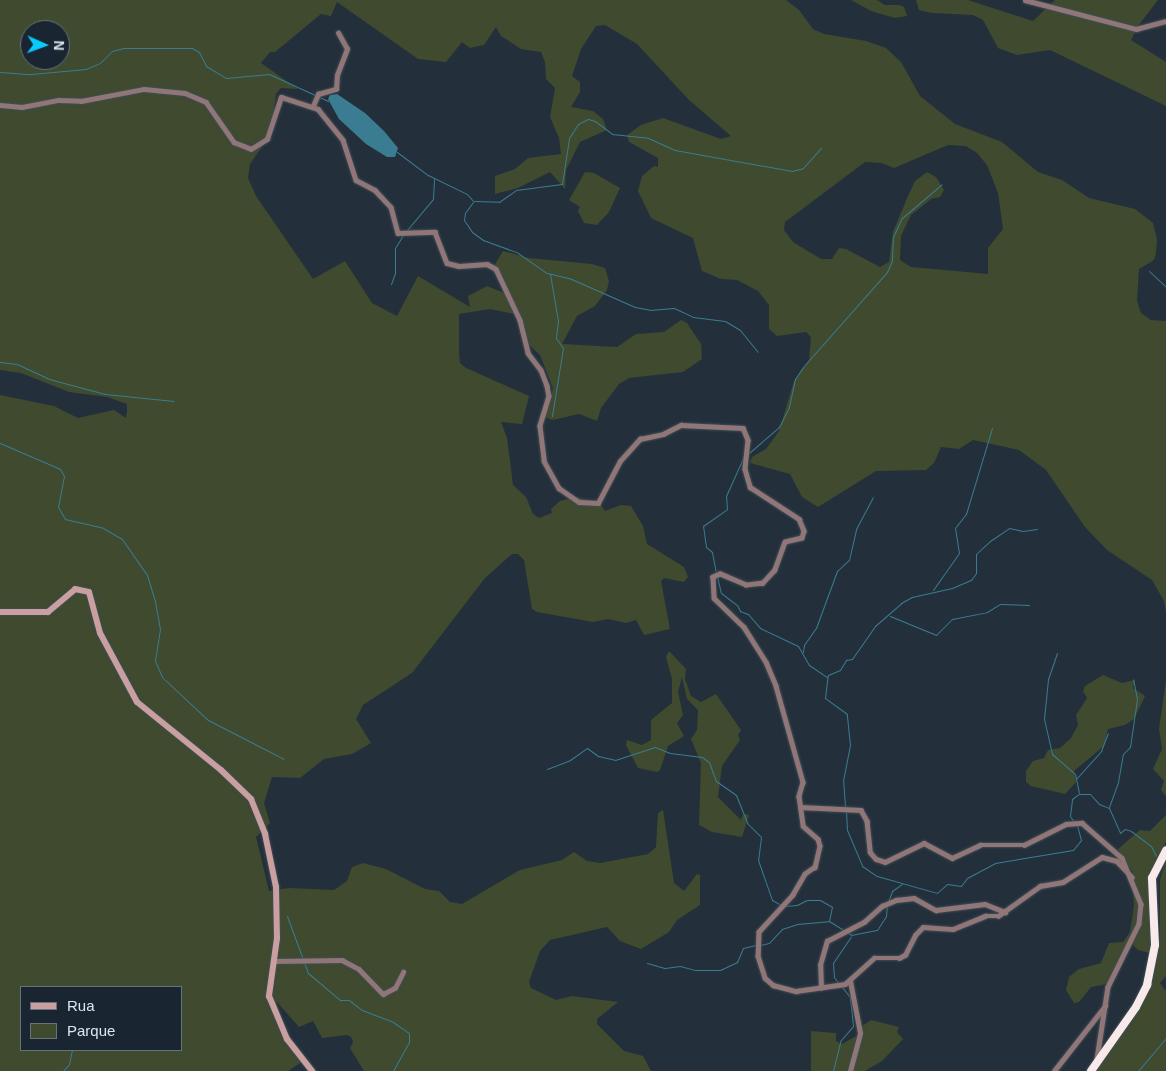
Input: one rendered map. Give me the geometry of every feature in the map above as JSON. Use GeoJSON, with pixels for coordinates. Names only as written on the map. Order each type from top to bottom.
{"type":"FeatureCollection","features":[{"type":"Feature","properties":{"kind":"highway"},"geometry":{"type":"LineString","coordinates":[[1090,1071],[1136,1007],[1147,985],[1155,945],[1152,878],[1166,850]]}},
{"type":"Feature","properties":{"kind":"street"},"geometry":{"type":"LineString","coordinates":[[1025,0],[1136,29],[1166,21]]}},
{"type":"Feature","properties":{"kind":"street"},"geometry":{"type":"LineString","coordinates":[[313,106],[320,92],[336,90],[337,75],[347,50],[338,33]]}},
{"type":"Feature","properties":{"kind":"street"},"geometry":{"type":"LineString","coordinates":[[0,105],[22,107],[58,100],[81,101],[144,89],[186,93],[206,102],[234,142],[251,149],[267,139],[281,97],[313,106],[343,140],[357,182],[375,190],[388,203],[398,233],[435,232],[448,263],[459,266],[486,264],[496,269],[520,320],[528,353],[541,370],[547,386],[548,396],[541,420],[540,444],[548,474],[564,493],[579,502],[598,503],[620,460],[634,443],[644,437],[663,434],[681,425],[743,428],[748,440],[745,469],[750,487],[799,519],[804,534],[802,538],[785,542],[775,570],[767,581],[746,585],[716,574],[713,577],[713,594],[716,602],[735,616],[751,637],[776,686],[803,782],[800,807],[804,829],[819,842],[819,855],[815,867],[805,874],[795,893],[760,930],[758,956],[765,978],[773,985],[790,990],[839,986],[850,981],[874,958],[899,958],[905,955],[915,935],[923,927],[964,927],[1005,912],[1040,886],[1063,882],[1102,857],[1117,861],[1132,877]]}},
{"type":"Feature","properties":{"kind":"street"},"geometry":{"type":"LineString","coordinates":[[0,612],[48,612],[75,589],[89,592],[104,641],[137,702],[221,770],[251,800],[265,834],[274,874],[275,961],[269,990],[271,1003],[287,1039],[312,1071]]}},
{"type":"Feature","properties":{"kind":"street"},"geometry":{"type":"LineString","coordinates":[[800,807],[861,810],[867,821],[870,852],[876,859],[886,862],[924,842],[933,846],[942,855],[952,858],[980,845],[1024,845],[1066,824],[1080,822],[1122,858],[1132,877],[1141,904],[1141,918],[1110,981],[1105,1006],[1104,1034],[1098,1059]]}},
{"type":"Feature","properties":{"kind":"street"},"geometry":{"type":"LineString","coordinates":[[821,988],[820,965],[826,941],[840,931],[864,922],[882,906],[896,900],[914,898],[936,910],[985,904],[1005,912]]}},
{"type":"Feature","properties":{"kind":"street"},"geometry":{"type":"LineString","coordinates":[[275,961],[342,960],[359,970],[384,994],[395,988],[403,972]]}},
{"type":"Feature","properties":{"kind":"street"},"geometry":{"type":"LineString","coordinates":[[850,981],[860,1033],[850,1071]]}},
{"type":"Feature","properties":{"kind":"street"},"geometry":{"type":"LineString","coordinates":[[1054,1071],[1105,1006]]}},
{"type":"Feature","properties":{"kind":"green space"},"geometry":{"type":"Polygon","coordinates":[[[0,0],[786,0],[799,10],[813,29],[824,34],[866,41],[886,48],[901,62],[920,96],[955,124],[1002,142],[1038,172],[1062,180],[1089,198],[1135,209],[1153,223],[1157,239],[1156,253],[1154,260],[1139,269],[1137,301],[1141,313],[1151,320],[1166,321],[1166,612],[1164,601],[1152,580],[1107,550],[1085,527],[1046,470],[1019,450],[973,440],[959,449],[941,447],[934,463],[926,470],[876,471],[818,507],[802,497],[790,474],[750,463],[752,457],[766,449],[779,431],[794,381],[809,360],[811,337],[806,332],[777,336],[769,329],[769,305],[758,291],[737,280],[721,279],[702,271],[693,238],[651,218],[638,191],[642,176],[654,166],[658,167],[658,158],[629,142],[627,135],[641,125],[663,118],[721,139],[731,136],[689,100],[637,44],[605,25],[596,26],[581,49],[572,76],[580,82],[580,92],[571,107],[593,111],[603,119],[607,130],[580,142],[566,170],[565,189],[550,172],[518,188],[495,194],[495,176],[515,169],[528,158],[561,154],[559,138],[550,117],[555,88],[546,79],[545,62],[541,52],[521,49],[501,36],[496,27],[484,45],[470,48],[462,42],[446,62],[418,59],[337,2],[331,16],[321,14],[275,52],[270,52],[261,63],[298,89],[281,88],[276,94],[271,134],[250,164],[248,178],[256,196],[313,279],[345,261],[372,303],[397,316],[418,276],[470,307],[468,296],[487,286],[509,295],[494,266],[503,251],[529,258],[592,264],[605,268],[609,281],[607,290],[595,306],[577,316],[562,344],[617,347],[636,334],[664,332],[681,320],[687,323],[701,344],[702,359],[683,372],[629,378],[619,384],[601,408],[597,421],[579,414],[552,420],[545,417],[553,388],[540,355],[528,344],[519,315],[490,309],[459,314],[460,363],[466,368],[529,396],[522,424],[501,422],[507,438],[513,485],[526,497],[533,514],[539,518],[552,513],[551,509],[560,501],[577,497],[600,503],[605,511],[621,505],[631,506],[643,526],[647,544],[684,567],[688,577],[684,582],[664,578],[661,581],[670,629],[644,635],[636,620],[626,623],[608,619],[593,622],[537,612],[532,609],[524,560],[518,554],[512,554],[485,578],[412,673],[363,705],[356,719],[371,743],[352,754],[324,759],[300,778],[272,777],[264,803],[270,823],[256,837],[269,891],[289,888],[334,890],[347,881],[352,867],[363,863],[386,869],[425,889],[439,891],[450,902],[462,904],[520,870],[562,860],[574,852],[587,861],[600,863],[648,854],[656,847],[658,813],[663,810],[674,883],[684,891],[697,874],[700,875],[700,905],[677,920],[669,932],[641,949],[620,941],[607,927],[550,940],[540,951],[529,982],[531,988],[556,1000],[572,996],[618,1002],[597,1019],[597,1024],[624,1051],[643,1056],[651,1071],[364,1071],[350,1048],[353,1042],[351,1037],[347,1035],[322,1038],[313,1021],[299,1027],[276,1001],[286,1031],[306,1059],[288,1071],[0,1071],[0,395],[54,406],[78,418],[114,410],[126,418],[127,404],[107,397],[69,392],[21,373],[0,370],[0,0]],[[948,145],[894,168],[882,163],[865,162],[785,222],[784,230],[793,242],[821,259],[832,259],[839,248],[846,249],[880,267],[889,262],[893,232],[915,181],[927,172],[936,177],[944,190],[940,197],[931,199],[911,215],[901,236],[900,260],[911,267],[988,274],[988,248],[1003,229],[998,193],[987,165],[977,153],[966,146],[948,145]]]}},
{"type":"Feature","properties":{"kind":"green space"},"geometry":{"type":"Polygon","coordinates":[[[851,0],[877,0],[885,5],[899,5],[904,7],[907,16],[895,18],[871,11],[851,0]]]}},
{"type":"Feature","properties":{"kind":"green space"},"geometry":{"type":"Polygon","coordinates":[[[916,0],[968,0],[1033,21],[1055,0],[1158,0],[1138,26],[1131,40],[1166,62],[1166,106],[1050,50],[1017,55],[998,48],[983,20],[973,15],[932,13],[919,10],[916,0]]]}},
{"type":"Feature","properties":{"kind":"green space"},"geometry":{"type":"Polygon","coordinates":[[[585,172],[594,173],[620,188],[609,212],[597,225],[584,223],[578,211],[580,207],[569,200],[585,172]]]}},
{"type":"Feature","properties":{"kind":"green space"},"geometry":{"type":"Polygon","coordinates":[[[669,651],[686,669],[685,679],[691,696],[701,702],[716,694],[741,730],[738,735],[740,740],[722,766],[718,797],[741,820],[743,814],[749,815],[742,837],[712,832],[699,825],[701,763],[691,739],[697,730],[698,710],[687,699],[682,677],[678,692],[683,715],[677,723],[684,736],[668,746],[660,770],[657,772],[638,768],[626,745],[627,740],[642,745],[651,740],[651,720],[672,703],[672,679],[666,657],[669,651]]]}},
{"type":"Feature","properties":{"kind":"green space"},"geometry":{"type":"Polygon","coordinates":[[[1103,675],[1122,683],[1135,680],[1133,688],[1145,696],[1134,719],[1125,725],[1108,729],[1104,746],[1074,771],[1076,782],[1065,794],[1031,786],[1026,782],[1026,771],[1033,761],[1044,758],[1048,750],[1060,748],[1071,738],[1078,725],[1076,715],[1087,698],[1083,691],[1085,686],[1103,675]]]}},
{"type":"Feature","properties":{"kind":"green space"},"geometry":{"type":"Polygon","coordinates":[[[1166,680],[1166,796],[1161,790],[1164,781],[1153,769],[1162,749],[1159,729],[1166,680]]]}},
{"type":"Feature","properties":{"kind":"green space"},"geometry":{"type":"Polygon","coordinates":[[[1166,815],[1166,842],[1150,878],[1150,953],[1138,950],[1131,943],[1107,984],[1091,987],[1079,1002],[1074,1003],[1066,990],[1069,977],[1079,969],[1101,963],[1109,943],[1123,942],[1130,932],[1134,906],[1132,872],[1118,849],[1140,830],[1150,831],[1166,815]]]}},
{"type":"Feature","properties":{"kind":"green space"},"geometry":{"type":"Polygon","coordinates":[[[1166,859],[1166,976],[1160,983],[1166,991],[1166,1071],[1095,1071],[1148,989],[1160,936],[1160,880],[1166,859]]]}},
{"type":"Feature","properties":{"kind":"green space"},"geometry":{"type":"Polygon","coordinates":[[[871,1020],[899,1027],[897,1032],[903,1039],[882,1061],[865,1071],[811,1071],[811,1031],[836,1033],[836,1041],[842,1044],[862,1033],[862,1026],[871,1020]]]}},
{"type":"Feature","properties":{"kind":"water"},"geometry":{"type":"Polygon","coordinates":[[[337,94],[365,113],[384,131],[398,148],[395,157],[387,157],[366,144],[339,119],[328,99],[330,95],[337,94]]]}},
{"type":"Feature","properties":{"kind":"waterway"},"geometry":{"type":"LineString","coordinates":[[0,72],[31,74],[86,69],[100,63],[112,51],[123,48],[192,48],[199,52],[206,66],[226,78],[269,74],[328,101]]}},
{"type":"Feature","properties":{"kind":"waterway"},"geometry":{"type":"LineString","coordinates":[[474,201],[499,202],[516,190],[562,184],[569,138],[578,124],[588,119],[595,121],[612,134],[648,138],[675,150],[792,171],[803,168],[821,148]]}},
{"type":"Feature","properties":{"kind":"waterway"},"geometry":{"type":"LineString","coordinates":[[397,152],[428,175],[467,194],[473,201]]}},
{"type":"Feature","properties":{"kind":"waterway"},"geometry":{"type":"LineString","coordinates":[[407,230],[433,199],[434,179]]}},
{"type":"Feature","properties":{"kind":"waterway"},"geometry":{"type":"LineString","coordinates":[[749,453],[779,427],[789,407],[795,379],[803,367],[887,272],[892,261],[893,237],[902,218],[942,184]]}},
{"type":"Feature","properties":{"kind":"waterway"},"geometry":{"type":"LineString","coordinates":[[473,202],[465,213],[464,220],[472,232],[483,240],[518,253],[547,273],[569,278],[635,307],[650,310],[674,308],[693,317],[725,321],[740,330],[758,352]]}},
{"type":"Feature","properties":{"kind":"waterway"},"geometry":{"type":"LineString","coordinates":[[391,284],[395,273],[395,248],[403,235]]}},
{"type":"Feature","properties":{"kind":"waterway"},"geometry":{"type":"LineString","coordinates":[[1149,271],[1166,287]]}},
{"type":"Feature","properties":{"kind":"waterway"},"geometry":{"type":"LineString","coordinates":[[550,274],[558,321],[556,338],[563,348],[552,416]]}},
{"type":"Feature","properties":{"kind":"waterway"},"geometry":{"type":"LineString","coordinates":[[0,362],[17,364],[49,379],[105,394],[174,401]]}},
{"type":"Feature","properties":{"kind":"waterway"},"geometry":{"type":"LineString","coordinates":[[933,590],[959,553],[955,528],[966,514],[992,428]]}},
{"type":"Feature","properties":{"kind":"waterway"},"geometry":{"type":"LineString","coordinates":[[0,443],[60,469],[64,476],[58,507],[65,519],[103,528],[122,539],[147,575],[155,601],[160,629],[155,661],[162,677],[208,720],[284,759]]}},
{"type":"Feature","properties":{"kind":"waterway"},"geometry":{"type":"LineString","coordinates":[[716,573],[712,552],[706,547],[703,526],[727,509],[726,496],[744,456]]}},
{"type":"Feature","properties":{"kind":"waterway"},"geometry":{"type":"LineString","coordinates":[[803,652],[804,645],[816,628],[837,571],[849,560],[856,529],[873,497]]}},
{"type":"Feature","properties":{"kind":"waterway"},"geometry":{"type":"LineString","coordinates":[[845,807],[843,781],[850,745],[847,714],[825,698],[828,675],[840,670],[846,660],[852,659],[875,626],[901,603],[912,597],[952,588],[971,580],[976,573],[976,554],[990,541],[1009,528],[1023,531],[1037,529]]}},
{"type":"Feature","properties":{"kind":"waterway"},"geometry":{"type":"LineString","coordinates":[[717,576],[721,593],[737,605],[740,611],[748,614],[760,628],[798,646],[809,665],[827,677]]}},
{"type":"Feature","properties":{"kind":"waterway"},"geometry":{"type":"LineString","coordinates":[[890,616],[936,635],[952,619],[987,612],[1000,604],[1029,605]]}},
{"type":"Feature","properties":{"kind":"waterway"},"geometry":{"type":"LineString","coordinates":[[1057,653],[1048,679],[1044,719],[1052,754],[1075,774],[1079,793]]}},
{"type":"Feature","properties":{"kind":"waterway"},"geometry":{"type":"LineString","coordinates":[[1109,807],[1118,782],[1123,754],[1130,747],[1137,699],[1133,679]]}},
{"type":"Feature","properties":{"kind":"waterway"},"geometry":{"type":"LineString","coordinates":[[1076,779],[1101,751],[1108,733]]}},
{"type":"Feature","properties":{"kind":"waterway"},"geometry":{"type":"LineString","coordinates":[[547,769],[570,760],[587,748],[598,756],[615,760],[655,747],[670,753],[702,757],[709,762],[716,781],[736,795],[748,824],[761,837],[758,860],[772,900],[781,905]]}},
{"type":"Feature","properties":{"kind":"waterway"},"geometry":{"type":"LineString","coordinates":[[1074,822],[1070,816],[1072,799],[1079,794],[1090,794],[1099,804],[1109,808],[1120,833],[1125,829],[1131,831],[1151,846],[1156,856]]}},
{"type":"Feature","properties":{"kind":"waterway"},"geometry":{"type":"LineString","coordinates":[[846,811],[847,830],[862,866],[877,876],[937,893],[947,884],[961,886],[967,878],[995,863],[1073,850],[1081,840],[1077,825]]}},
{"type":"Feature","properties":{"kind":"waterway"},"geometry":{"type":"LineString","coordinates":[[888,902],[892,891],[902,884]]}},
{"type":"Feature","properties":{"kind":"waterway"},"geometry":{"type":"LineString","coordinates":[[785,906],[797,905],[807,900],[820,900],[832,907],[829,921]]}},
{"type":"Feature","properties":{"kind":"waterway"},"geometry":{"type":"LineString","coordinates":[[760,945],[769,943],[782,929],[797,924],[829,921],[851,935],[877,930],[886,916],[887,905]]}},
{"type":"Feature","properties":{"kind":"waterway"},"geometry":{"type":"LineString","coordinates":[[287,916],[308,973],[340,1000],[349,1000],[362,1010],[393,1022],[409,1033],[409,1042],[393,1071]]}},
{"type":"Feature","properties":{"kind":"waterway"},"geometry":{"type":"LineString","coordinates":[[839,984],[834,977],[833,963],[851,936]]}},
{"type":"Feature","properties":{"kind":"waterway"},"geometry":{"type":"LineString","coordinates":[[647,963],[665,968],[680,966],[695,970],[720,970],[737,962],[743,948],[756,945]]}},
{"type":"Feature","properties":{"kind":"waterway"},"geometry":{"type":"LineString","coordinates":[[833,1071],[841,1040],[853,1026],[850,997],[842,987]]}},
{"type":"Feature","properties":{"kind":"waterway"},"geometry":{"type":"LineString","coordinates":[[1138,1071],[1166,1038]]}},
{"type":"Feature","properties":{"kind":"waterway"},"geometry":{"type":"LineString","coordinates":[[63,1071],[69,1064],[72,1051]]}}]}
